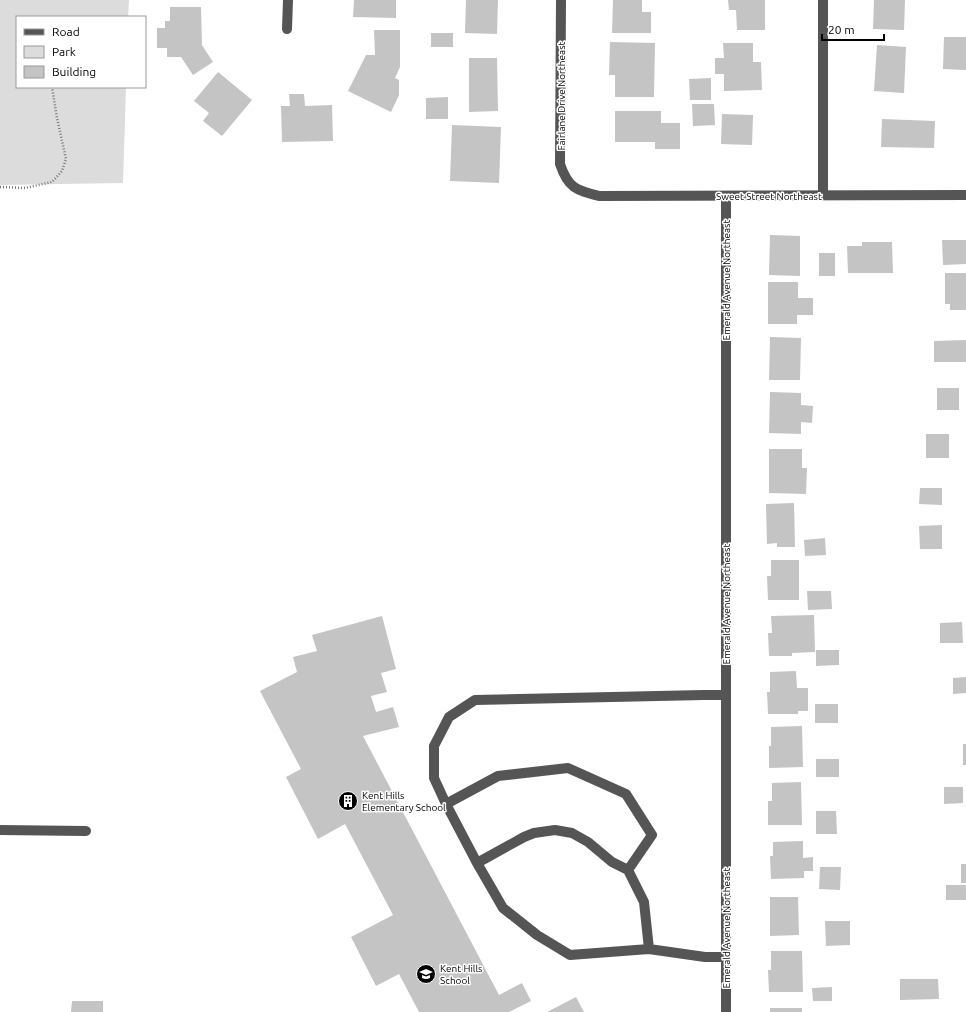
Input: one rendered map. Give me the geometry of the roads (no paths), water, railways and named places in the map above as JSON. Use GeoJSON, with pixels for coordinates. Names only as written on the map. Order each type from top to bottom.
{"type":"FeatureCollection","features":[{"type":"Feature","properties":{"kind":"street"},"geometry":{"type":"LineString","coordinates":[[287,29],[288,0]]}},
{"type":"Feature","properties":{"kind":"street","name":"Fairlane Drive Northeast"},"geometry":{"type":"LineString","coordinates":[[561,0],[560,164],[563,174],[573,187]]}},
{"type":"Feature","properties":{"kind":"street"},"geometry":{"type":"LineString","coordinates":[[822,196],[823,0]]}},
{"type":"Feature","properties":{"kind":"street","name":"Sweet Street Northeast"},"geometry":{"type":"LineString","coordinates":[[573,187],[580,191],[599,196],[966,195]]}},
{"type":"Feature","properties":{"kind":"street","name":"Emerald Avenue Northeast"},"geometry":{"type":"LineString","coordinates":[[726,196],[726,1012]]}},
{"type":"Feature","properties":{"kind":"street"},"geometry":{"type":"LineString","coordinates":[[726,695],[475,700],[449,717],[434,746],[434,778],[477,863],[504,908],[537,935],[570,955],[649,949],[705,957],[726,957]]}},
{"type":"Feature","properties":{"kind":"street"},"geometry":{"type":"LineString","coordinates":[[446,804],[498,776],[568,768],[626,794],[652,835],[628,870]]}},
{"type":"Feature","properties":{"kind":"street"},"geometry":{"type":"LineString","coordinates":[[0,830],[86,830]]}},
{"type":"Feature","properties":{"kind":"street"},"geometry":{"type":"LineString","coordinates":[[477,863],[534,833],[561,830],[572,833],[588,842],[612,862],[628,870],[644,902],[649,949]]}},
{"type":"Feature","properties":{"kind":"place","name":"Kent Hills Elementary School"},"geometry":{"type":"Point","coordinates":[348,801]}},
{"type":"Feature","properties":{"kind":"place","name":"Kent Hills School"},"geometry":{"type":"Point","coordinates":[426,974]}}]}
